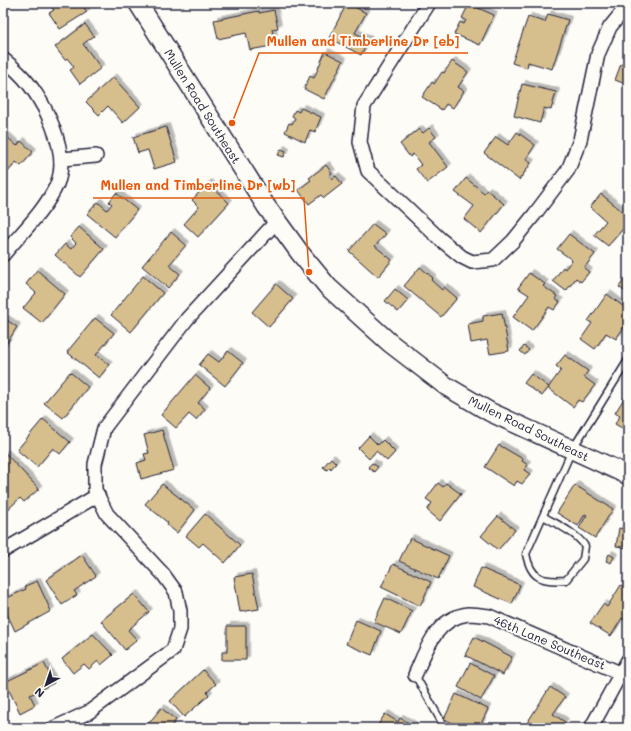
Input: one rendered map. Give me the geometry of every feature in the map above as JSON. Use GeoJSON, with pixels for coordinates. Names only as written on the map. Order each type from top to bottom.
{"type":"FeatureCollection","features":[{"type":"Feature","properties":{"kind":"street","name":"Mullen Road Southeast"},"geometry":{"type":"LineString","coordinates":[[138,3],[276,222],[328,287],[365,322],[446,386],[490,412],[628,474]]}},
{"type":"Feature","properties":{"kind":"street"},"geometry":{"type":"LineString","coordinates":[[429,3],[364,106],[360,142],[368,171],[440,239],[462,257],[472,262],[493,260],[526,226],[568,170],[580,140],[598,54],[610,27],[628,5]]}},
{"type":"Feature","properties":{"kind":"street"},"geometry":{"type":"LineString","coordinates":[[3,59],[20,73],[38,96],[53,125],[62,159],[57,183],[46,201],[3,255]]}},
{"type":"Feature","properties":{"kind":"street"},"geometry":{"type":"LineString","coordinates":[[62,159],[96,156]]}},
{"type":"Feature","properties":{"kind":"street"},"geometry":{"type":"LineString","coordinates":[[54,728],[89,712],[173,650],[180,630],[180,611],[176,592],[163,574],[107,514],[94,490],[95,464],[104,428],[187,319],[276,222]]}},
{"type":"Feature","properties":{"kind":"street"},"geometry":{"type":"LineString","coordinates":[[3,551],[98,495]]}},
{"type":"Feature","properties":{"kind":"street","name":"46th Lane Southeast"},"geometry":{"type":"LineString","coordinates":[[415,675],[430,641],[438,630],[447,622],[469,614],[490,616],[620,673]]}},
{"type":"Feature","properties":{"kind":"street"},"geometry":{"type":"LineString","coordinates":[[591,728],[628,660]]}},
{"type":"Feature","properties":{"kind":"lane"},"geometry":{"type":"LineString","coordinates":[[543,516],[572,533],[580,539],[585,546],[583,558],[566,580],[555,581],[537,577],[529,567],[526,554],[572,450],[628,360]]}},
{"type":"Feature","properties":{"kind":"lane"},"geometry":{"type":"LineString","coordinates":[[415,675],[445,728]]}},
{"type":"Feature","properties":{"kind":"building"},"geometry":{"type":"Polygon","coordinates":[[[49,3],[81,3],[87,12],[60,29],[49,13],[54,10],[49,3]]]}},
{"type":"Feature","properties":{"kind":"building"},"geometry":{"type":"Polygon","coordinates":[[[347,3],[366,13],[355,33],[369,40],[361,55],[329,38],[347,3]]]}},
{"type":"Feature","properties":{"kind":"building"},"geometry":{"type":"Polygon","coordinates":[[[469,4],[494,15],[480,45],[454,34],[460,22],[464,24],[466,20],[462,18],[469,4]]]}},
{"type":"Feature","properties":{"kind":"building"},"geometry":{"type":"Polygon","coordinates":[[[274,10],[278,28],[272,29],[274,38],[269,39],[271,46],[250,50],[246,33],[218,39],[214,20],[259,11],[259,13],[274,10]]]}},
{"type":"Feature","properties":{"kind":"building"},"geometry":{"type":"Polygon","coordinates":[[[548,14],[568,20],[552,69],[528,62],[527,68],[512,63],[528,17],[545,22],[548,14]]]}},
{"type":"Feature","properties":{"kind":"building"},"geometry":{"type":"Polygon","coordinates":[[[85,24],[94,36],[83,44],[101,68],[80,84],[70,70],[74,67],[67,58],[65,60],[55,47],[85,24]]]}},
{"type":"Feature","properties":{"kind":"building"},"geometry":{"type":"Polygon","coordinates":[[[325,52],[343,61],[324,99],[304,89],[310,76],[314,78],[325,52]]]}},
{"type":"Feature","properties":{"kind":"building"},"geometry":{"type":"Polygon","coordinates":[[[452,61],[468,72],[458,87],[464,91],[453,108],[446,104],[442,110],[422,97],[432,82],[434,84],[452,61]]]}},
{"type":"Feature","properties":{"kind":"building"},"geometry":{"type":"Polygon","coordinates":[[[621,64],[628,67],[628,85],[615,80],[621,64]]]}},
{"type":"Feature","properties":{"kind":"building"},"geometry":{"type":"Polygon","coordinates":[[[113,77],[140,107],[123,123],[108,106],[99,115],[86,102],[113,77]]]}},
{"type":"Feature","properties":{"kind":"building"},"geometry":{"type":"Polygon","coordinates":[[[522,84],[556,92],[551,110],[544,108],[540,123],[514,116],[522,84]]]}},
{"type":"Feature","properties":{"kind":"building"},"geometry":{"type":"Polygon","coordinates":[[[301,108],[321,117],[315,132],[310,130],[305,142],[285,132],[289,123],[292,124],[295,118],[292,116],[295,110],[299,112],[301,108]]]}},
{"type":"Feature","properties":{"kind":"building"},"geometry":{"type":"Polygon","coordinates":[[[166,127],[177,162],[154,169],[148,150],[138,153],[133,137],[166,127]]]}},
{"type":"Feature","properties":{"kind":"building"},"geometry":{"type":"Polygon","coordinates":[[[429,128],[436,137],[429,142],[448,167],[427,183],[416,169],[421,165],[413,154],[410,157],[400,144],[419,129],[423,133],[429,128]]]}},
{"type":"Feature","properties":{"kind":"building"},"geometry":{"type":"Polygon","coordinates":[[[517,132],[535,145],[526,159],[531,163],[519,180],[484,153],[496,137],[508,145],[517,132]]]}},
{"type":"Feature","properties":{"kind":"building"},"geometry":{"type":"Polygon","coordinates":[[[6,136],[17,146],[21,141],[33,152],[21,166],[16,162],[8,172],[3,167],[3,139],[6,136]]]}},
{"type":"Feature","properties":{"kind":"building"},"geometry":{"type":"Polygon","coordinates":[[[281,149],[286,151],[284,157],[278,155],[281,149]]]}},
{"type":"Feature","properties":{"kind":"building"},"geometry":{"type":"Polygon","coordinates":[[[326,165],[332,173],[329,175],[332,179],[336,176],[342,184],[324,198],[321,195],[309,204],[298,190],[311,180],[309,178],[326,165]]]}},
{"type":"Feature","properties":{"kind":"building"},"geometry":{"type":"Polygon","coordinates":[[[466,178],[484,193],[487,190],[504,204],[481,233],[464,219],[474,206],[455,192],[466,178]]]}},
{"type":"Feature","properties":{"kind":"building"},"geometry":{"type":"Polygon","coordinates":[[[208,183],[229,203],[198,237],[184,224],[199,207],[192,200],[208,183]]]}},
{"type":"Feature","properties":{"kind":"building"},"geometry":{"type":"Polygon","coordinates":[[[116,193],[137,210],[115,237],[87,214],[98,202],[107,210],[112,204],[109,202],[116,193]]]}},
{"type":"Feature","properties":{"kind":"building"},"geometry":{"type":"Polygon","coordinates":[[[601,194],[628,216],[628,223],[608,246],[594,235],[606,221],[590,207],[601,194]]]}},
{"type":"Feature","properties":{"kind":"building"},"geometry":{"type":"Polygon","coordinates":[[[373,224],[386,234],[375,246],[392,260],[378,277],[349,251],[373,224]]]}},
{"type":"Feature","properties":{"kind":"building"},"geometry":{"type":"Polygon","coordinates":[[[79,227],[104,249],[80,277],[55,255],[65,244],[71,249],[76,243],[70,237],[79,227]]]}},
{"type":"Feature","properties":{"kind":"building"},"geometry":{"type":"Polygon","coordinates":[[[171,232],[186,245],[169,265],[180,274],[168,288],[142,266],[171,232]]]}},
{"type":"Feature","properties":{"kind":"building"},"geometry":{"type":"Polygon","coordinates":[[[569,234],[595,254],[584,268],[589,272],[581,282],[576,278],[566,291],[553,281],[563,267],[565,269],[572,260],[557,249],[569,234]]]}},
{"type":"Feature","properties":{"kind":"building"},"geometry":{"type":"Polygon","coordinates":[[[420,267],[433,278],[431,280],[442,290],[444,287],[457,298],[441,317],[404,286],[420,267]]]}},
{"type":"Feature","properties":{"kind":"building"},"geometry":{"type":"Polygon","coordinates":[[[37,270],[65,294],[42,323],[23,308],[36,293],[26,284],[37,270]]]}},
{"type":"Feature","properties":{"kind":"building"},"geometry":{"type":"Polygon","coordinates":[[[529,273],[545,284],[543,286],[557,296],[555,299],[560,302],[554,310],[549,307],[532,331],[513,317],[529,295],[518,288],[529,273]]]}},
{"type":"Feature","properties":{"kind":"building"},"geometry":{"type":"Polygon","coordinates":[[[628,274],[628,294],[619,287],[628,274]]]}},
{"type":"Feature","properties":{"kind":"building"},"geometry":{"type":"Polygon","coordinates":[[[143,276],[163,293],[131,332],[111,315],[143,276]]]}},
{"type":"Feature","properties":{"kind":"building"},"geometry":{"type":"Polygon","coordinates":[[[276,284],[293,299],[269,327],[252,312],[276,284]]]}},
{"type":"Feature","properties":{"kind":"building"},"geometry":{"type":"Polygon","coordinates":[[[395,289],[408,300],[398,312],[385,301],[395,289]]]}},
{"type":"Feature","properties":{"kind":"building"},"geometry":{"type":"Polygon","coordinates":[[[607,294],[628,310],[628,321],[616,339],[606,333],[595,349],[581,339],[592,323],[588,321],[607,294]]]}},
{"type":"Feature","properties":{"kind":"building"},"geometry":{"type":"Polygon","coordinates":[[[502,313],[509,351],[490,354],[487,340],[471,343],[468,324],[483,321],[483,316],[502,313]]]}},
{"type":"Feature","properties":{"kind":"building"},"geometry":{"type":"Polygon","coordinates":[[[95,318],[114,333],[96,355],[109,365],[99,378],[67,352],[95,318]]]}},
{"type":"Feature","properties":{"kind":"building"},"geometry":{"type":"Polygon","coordinates":[[[5,319],[17,327],[3,349],[3,322],[5,319]]]}},
{"type":"Feature","properties":{"kind":"building"},"geometry":{"type":"Polygon","coordinates":[[[524,346],[529,350],[525,355],[520,351],[524,346]]]}},
{"type":"Feature","properties":{"kind":"building"},"geometry":{"type":"Polygon","coordinates":[[[228,351],[243,363],[225,386],[199,365],[208,354],[219,362],[228,351]]]}},
{"type":"Feature","properties":{"kind":"building"},"geometry":{"type":"Polygon","coordinates":[[[565,355],[588,371],[584,377],[595,385],[582,402],[578,400],[573,407],[548,388],[561,370],[556,366],[565,355]]]}},
{"type":"Feature","properties":{"kind":"building"},"geometry":{"type":"Polygon","coordinates":[[[70,372],[88,387],[63,418],[44,403],[70,372]]]}},
{"type":"Feature","properties":{"kind":"building"},"geometry":{"type":"Polygon","coordinates":[[[531,374],[549,387],[542,396],[524,383],[531,374]]]}},
{"type":"Feature","properties":{"kind":"building"},"geometry":{"type":"Polygon","coordinates":[[[195,375],[210,388],[198,403],[205,409],[196,420],[189,414],[176,428],[161,415],[195,375]]]}},
{"type":"Feature","properties":{"kind":"building"},"geometry":{"type":"Polygon","coordinates":[[[628,392],[628,432],[615,424],[620,416],[615,413],[628,392]]]}},
{"type":"Feature","properties":{"kind":"building"},"geometry":{"type":"Polygon","coordinates":[[[43,419],[70,442],[60,454],[53,448],[37,467],[17,450],[43,419]]]}},
{"type":"Feature","properties":{"kind":"building"},"geometry":{"type":"Polygon","coordinates":[[[162,430],[174,470],[141,479],[137,463],[146,460],[144,454],[149,453],[144,435],[162,430]]]}},
{"type":"Feature","properties":{"kind":"building"},"geometry":{"type":"Polygon","coordinates":[[[369,436],[378,445],[383,440],[395,452],[387,461],[376,451],[369,459],[358,448],[369,436]]]}},
{"type":"Feature","properties":{"kind":"building"},"geometry":{"type":"Polygon","coordinates":[[[499,445],[523,459],[522,461],[528,465],[524,470],[530,474],[522,484],[517,481],[514,486],[485,467],[499,445]]]}},
{"type":"Feature","properties":{"kind":"building"},"geometry":{"type":"Polygon","coordinates":[[[5,453],[39,489],[24,502],[20,498],[3,514],[3,489],[5,488],[3,486],[3,455],[5,453]]]}},
{"type":"Feature","properties":{"kind":"building"},"geometry":{"type":"Polygon","coordinates":[[[331,458],[336,463],[331,469],[330,467],[327,470],[323,467],[331,458]]]}},
{"type":"Feature","properties":{"kind":"building"},"geometry":{"type":"Polygon","coordinates":[[[372,463],[378,467],[374,472],[368,467],[372,463]]]}},
{"type":"Feature","properties":{"kind":"building"},"geometry":{"type":"Polygon","coordinates":[[[438,483],[443,487],[446,483],[461,494],[440,521],[427,510],[432,503],[426,499],[438,483]]]}},
{"type":"Feature","properties":{"kind":"building"},"geometry":{"type":"Polygon","coordinates":[[[162,484],[195,510],[177,533],[167,525],[168,523],[145,504],[162,484]]]}},
{"type":"Feature","properties":{"kind":"building"},"geometry":{"type":"Polygon","coordinates":[[[575,485],[613,509],[595,538],[579,528],[587,515],[585,514],[578,526],[557,513],[575,485]]]}},
{"type":"Feature","properties":{"kind":"building"},"geometry":{"type":"Polygon","coordinates":[[[205,514],[240,545],[225,563],[203,543],[199,547],[186,536],[205,514]]]}},
{"type":"Feature","properties":{"kind":"building"},"geometry":{"type":"Polygon","coordinates":[[[498,516],[515,530],[498,550],[481,536],[498,516]]]}},
{"type":"Feature","properties":{"kind":"building"},"geometry":{"type":"Polygon","coordinates":[[[619,528],[628,530],[628,548],[616,546],[619,528]]]}},
{"type":"Feature","properties":{"kind":"building"},"geometry":{"type":"Polygon","coordinates":[[[410,538],[449,556],[438,579],[399,561],[410,538]]]}},
{"type":"Feature","properties":{"kind":"building"},"geometry":{"type":"Polygon","coordinates":[[[609,554],[614,557],[611,563],[606,561],[609,554]]]}},
{"type":"Feature","properties":{"kind":"building"},"geometry":{"type":"Polygon","coordinates":[[[82,555],[96,576],[74,591],[77,595],[62,605],[46,580],[82,555]]]}},
{"type":"Feature","properties":{"kind":"building"},"geometry":{"type":"Polygon","coordinates":[[[393,564],[431,582],[420,606],[381,587],[393,564]]]}},
{"type":"Feature","properties":{"kind":"building"},"geometry":{"type":"Polygon","coordinates":[[[481,568],[520,585],[512,604],[473,587],[481,568]]]}},
{"type":"Feature","properties":{"kind":"building"},"geometry":{"type":"Polygon","coordinates":[[[252,574],[259,609],[240,612],[234,577],[252,574]]]}},
{"type":"Feature","properties":{"kind":"building"},"geometry":{"type":"Polygon","coordinates":[[[37,581],[51,611],[15,631],[3,605],[3,600],[26,589],[25,586],[37,581]]]}},
{"type":"Feature","properties":{"kind":"building"},"geometry":{"type":"Polygon","coordinates":[[[621,585],[628,590],[628,615],[625,620],[622,618],[611,636],[590,623],[603,604],[607,607],[621,585]]]}},
{"type":"Feature","properties":{"kind":"building"},"geometry":{"type":"Polygon","coordinates":[[[134,594],[149,612],[128,630],[137,640],[125,650],[101,621],[134,594]]]}},
{"type":"Feature","properties":{"kind":"building"},"geometry":{"type":"Polygon","coordinates":[[[385,598],[412,611],[401,634],[374,622],[385,598]]]}},
{"type":"Feature","properties":{"kind":"building"},"geometry":{"type":"Polygon","coordinates":[[[356,620],[381,631],[372,655],[346,644],[356,620]]]}},
{"type":"Feature","properties":{"kind":"building"},"geometry":{"type":"Polygon","coordinates":[[[227,626],[246,626],[246,660],[222,660],[222,652],[227,652],[227,626]]]}},
{"type":"Feature","properties":{"kind":"building"},"geometry":{"type":"Polygon","coordinates":[[[93,634],[113,655],[101,665],[98,661],[89,669],[84,664],[73,673],[62,659],[93,634]]]}},
{"type":"Feature","properties":{"kind":"building"},"geometry":{"type":"Polygon","coordinates":[[[474,637],[512,657],[503,675],[465,655],[474,637]]]}},
{"type":"Feature","properties":{"kind":"building"},"geometry":{"type":"Polygon","coordinates":[[[44,663],[54,683],[30,695],[35,705],[20,713],[5,682],[44,663]]]}},
{"type":"Feature","properties":{"kind":"building"},"geometry":{"type":"Polygon","coordinates":[[[470,663],[494,676],[481,700],[458,687],[470,663]]]}},
{"type":"Feature","properties":{"kind":"building"},"geometry":{"type":"Polygon","coordinates":[[[203,670],[216,684],[207,692],[209,695],[184,717],[170,701],[203,670]]]}},
{"type":"Feature","properties":{"kind":"building"},"geometry":{"type":"Polygon","coordinates":[[[550,687],[565,697],[553,714],[565,722],[561,728],[535,728],[527,723],[550,687]]]}},
{"type":"Feature","properties":{"kind":"building"},"geometry":{"type":"Polygon","coordinates":[[[456,694],[488,709],[479,728],[463,728],[444,719],[456,694]]]}},
{"type":"Feature","properties":{"kind":"building"},"geometry":{"type":"Polygon","coordinates":[[[161,708],[176,720],[170,728],[145,728],[161,708]]]}},
{"type":"Feature","properties":{"kind":"building"},"geometry":{"type":"Polygon","coordinates":[[[385,714],[398,722],[400,718],[414,726],[413,728],[383,728],[378,725],[385,714]]]}},
{"type":"Feature","properties":{"kind":"place","name":"Mullen and Timberline Dr [eb]"},"geometry":{"type":"Point","coordinates":[232,123]}},
{"type":"Feature","properties":{"kind":"place","name":"Mullen and Timberline Dr [wb]"},"geometry":{"type":"Point","coordinates":[309,272]}}]}
